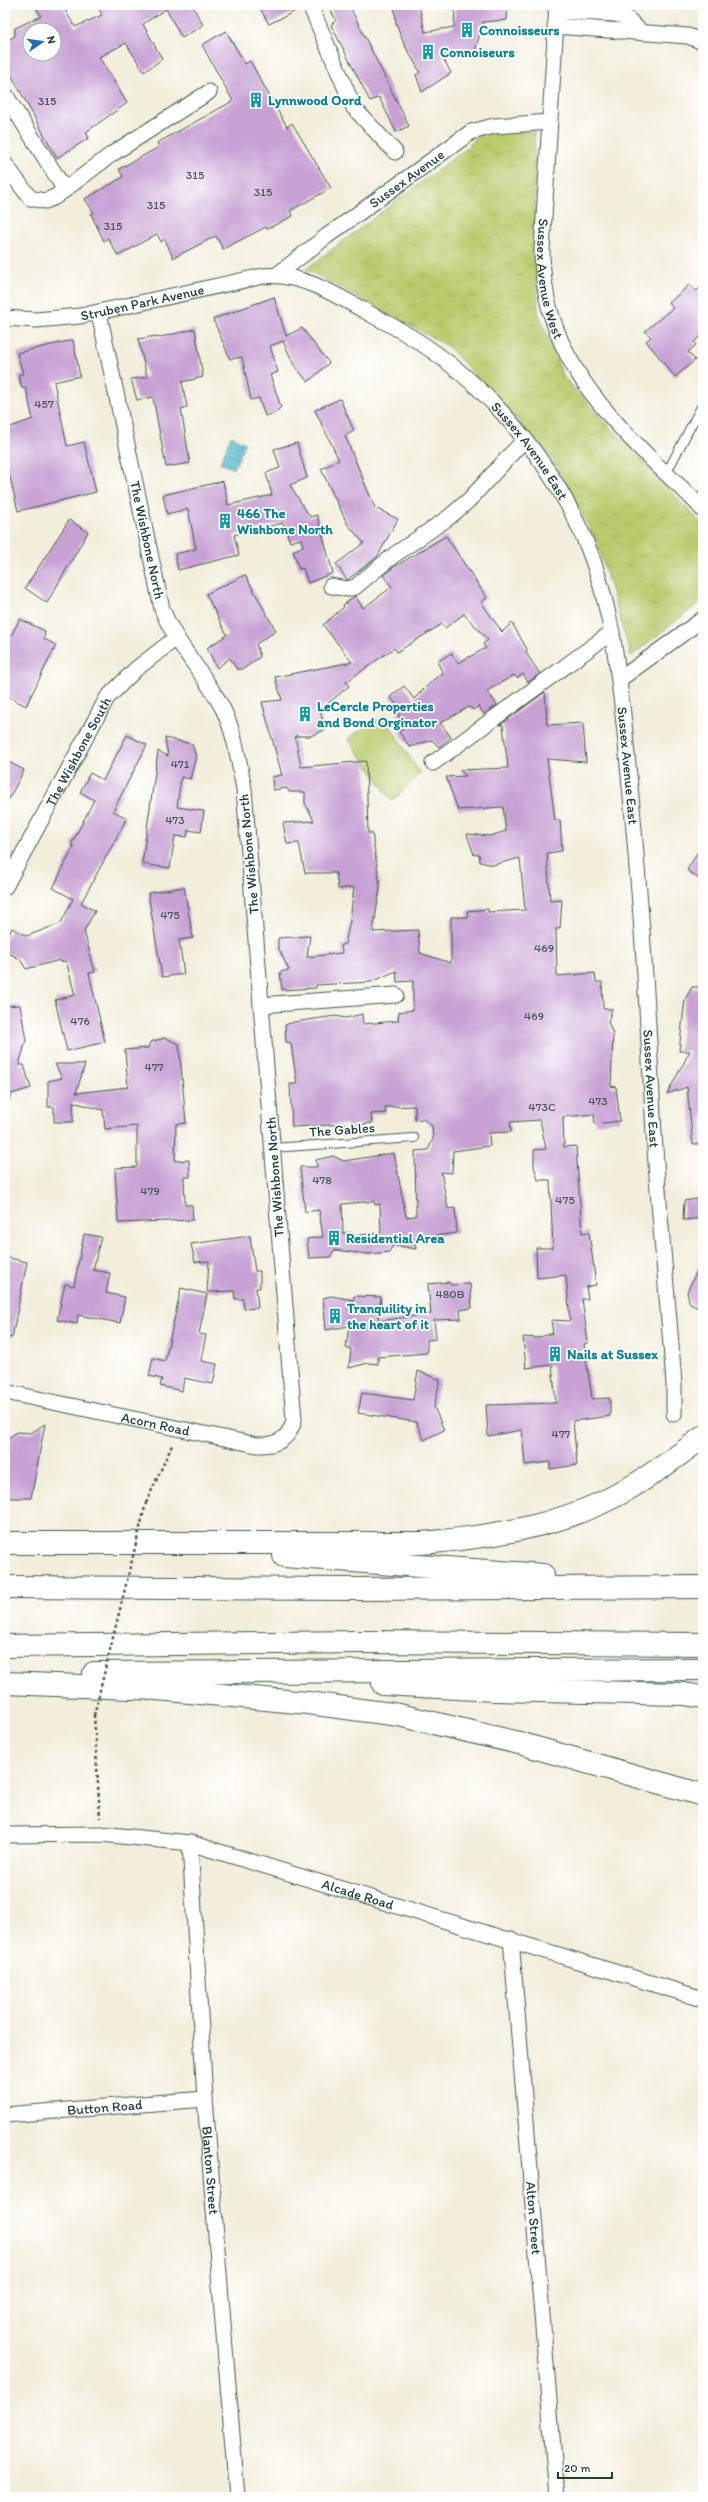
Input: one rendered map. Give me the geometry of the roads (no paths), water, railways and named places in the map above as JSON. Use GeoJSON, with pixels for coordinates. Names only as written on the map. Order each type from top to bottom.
{"type":"FeatureCollection","features":[{"type":"Feature","properties":{"kind":"highway"},"geometry":{"type":"LineString","coordinates":[[5,1543],[422,1543],[482,1537],[552,1521],[617,1496],[703,1437]]}},
{"type":"Feature","properties":{"kind":"highway"},"geometry":{"type":"LineString","coordinates":[[104,1543],[703,1587]]}},
{"type":"Feature","properties":{"kind":"highway"},"geometry":{"type":"LineString","coordinates":[[5,1587],[356,1589],[703,1587]]}},
{"type":"Feature","properties":{"kind":"highway"},"geometry":{"type":"LineString","coordinates":[[5,1646],[359,1642],[703,1644]]}},
{"type":"Feature","properties":{"kind":"highway"},"geometry":{"type":"LineString","coordinates":[[5,1674],[168,1671],[703,1669]]}},
{"type":"Feature","properties":{"kind":"highway"},"geometry":{"type":"LineString","coordinates":[[168,1671],[494,1690],[697,1694]]}},
{"type":"Feature","properties":{"kind":"highway"},"geometry":{"type":"LineString","coordinates":[[5,1683],[157,1689],[308,1703],[399,1715],[519,1743],[703,1795]]}},
{"type":"Feature","properties":{"kind":"street"},"geometry":{"type":"LineString","coordinates":[[310,5],[354,108],[395,152]]}},
{"type":"Feature","properties":{"kind":"street"},"geometry":{"type":"LineString","coordinates":[[557,8],[615,14],[627,18],[641,32]]}},
{"type":"Feature","properties":{"kind":"street","name":"Sussex Avenue West"},"geometry":{"type":"LineString","coordinates":[[557,8],[542,267],[548,309],[556,332],[571,364],[600,405],[666,474],[700,506]]}},
{"type":"Feature","properties":{"kind":"street"},"geometry":{"type":"LineString","coordinates":[[556,26],[688,36],[703,42]]}},
{"type":"Feature","properties":{"kind":"street"},"geometry":{"type":"LineString","coordinates":[[5,164],[30,198],[45,201],[65,190],[164,119],[209,92]]}},
{"type":"Feature","properties":{"kind":"street"},"geometry":{"type":"LineString","coordinates":[[5,94],[65,190]]}},
{"type":"Feature","properties":{"kind":"street","name":"Sussex Avenue"},"geometry":{"type":"LineString","coordinates":[[278,274],[327,236],[471,132],[494,126],[550,122]]}},
{"type":"Feature","properties":{"kind":"street","name":"Struben Park Avenue"},"geometry":{"type":"LineString","coordinates":[[5,318],[36,320],[99,312],[278,274]]}},
{"type":"Feature","properties":{"kind":"street","name":"Sussex Avenue East"},"geometry":{"type":"LineString","coordinates":[[278,274],[308,282],[421,343],[484,394],[525,439],[561,493],[585,540],[605,601],[620,679],[645,967],[654,1134],[674,1384],[674,1414]]}},
{"type":"Feature","properties":{"kind":"street","name":"The Wishbone North"},"geometry":{"type":"LineString","coordinates":[[99,312],[158,596],[164,614],[176,638],[223,710],[237,753],[247,818],[294,1420]]}},
{"type":"Feature","properties":{"kind":"street"},"geometry":{"type":"LineString","coordinates":[[331,586],[347,589],[355,587],[394,555],[448,518],[469,500],[525,439]]}},
{"type":"Feature","properties":{"kind":"street"},"geometry":{"type":"LineString","coordinates":[[620,679],[703,619]]}},
{"type":"Feature","properties":{"kind":"street"},"geometry":{"type":"LineString","coordinates":[[433,762],[612,632]]}},
{"type":"Feature","properties":{"kind":"street","name":"The Wishbone South"},"geometry":{"type":"LineString","coordinates":[[5,887],[107,698],[127,677],[176,638]]}},
{"type":"Feature","properties":{"kind":"street"},"geometry":{"type":"LineString","coordinates":[[261,1005],[396,996]]}},
{"type":"Feature","properties":{"kind":"street","name":"Acorn Road"},"geometry":{"type":"LineString","coordinates":[[5,1392],[257,1445],[268,1446],[282,1441],[287,1436],[294,1420]]}},
{"type":"Feature","properties":{"kind":"street","name":"Alcade Road"},"geometry":{"type":"LineString","coordinates":[[5,1835],[101,1834],[190,1844],[512,1939],[703,1999]]}},
{"type":"Feature","properties":{"kind":"street","name":"Blanton Street"},"geometry":{"type":"LineString","coordinates":[[190,1844],[205,2099],[237,2497]]}},
{"type":"Feature","properties":{"kind":"street","name":"Alton Street"},"geometry":{"type":"LineString","coordinates":[[512,1939],[557,2497]]}},
{"type":"Feature","properties":{"kind":"street","name":"Button Road"},"geometry":{"type":"LineString","coordinates":[[5,2115],[205,2099]]}},
{"type":"Feature","properties":{"kind":"lane"},"geometry":{"type":"LineString","coordinates":[[666,474],[703,403]]}},
{"type":"Feature","properties":{"kind":"lane","name":"The Gables"},"geometry":{"type":"LineString","coordinates":[[273,1148],[414,1138]]}},
{"type":"Feature","properties":{"kind":"water"},"geometry":{"type":"Polygon","coordinates":[[[231,436],[245,443],[234,469],[220,463],[231,436]]]}},
{"type":"Feature","properties":{"kind":"place","name":"Connoisseurs"},"geometry":{"type":"Point","coordinates":[467,30]}},
{"type":"Feature","properties":{"kind":"place","name":"Connoiseurs"},"geometry":{"type":"Point","coordinates":[428,52]}},
{"type":"Feature","properties":{"kind":"place","name":"Lynnwood Oord"},"geometry":{"type":"Point","coordinates":[256,100]}},
{"type":"Feature","properties":{"kind":"place","name":"466 The Wishbone North"},"geometry":{"type":"Point","coordinates":[225,521]}},
{"type":"Feature","properties":{"kind":"place","name":"LeCercle Properties and Bond Orginator"},"geometry":{"type":"Point","coordinates":[305,714]}},
{"type":"Feature","properties":{"kind":"place","name":"Residential Area"},"geometry":{"type":"Point","coordinates":[334,1238]}},
{"type":"Feature","properties":{"kind":"place","name":"Tranquility in the heart of it"},"geometry":{"type":"Point","coordinates":[335,1316]}},
{"type":"Feature","properties":{"kind":"place","name":"Nails at Sussex"},"geometry":{"type":"Point","coordinates":[555,1354]}}]}
